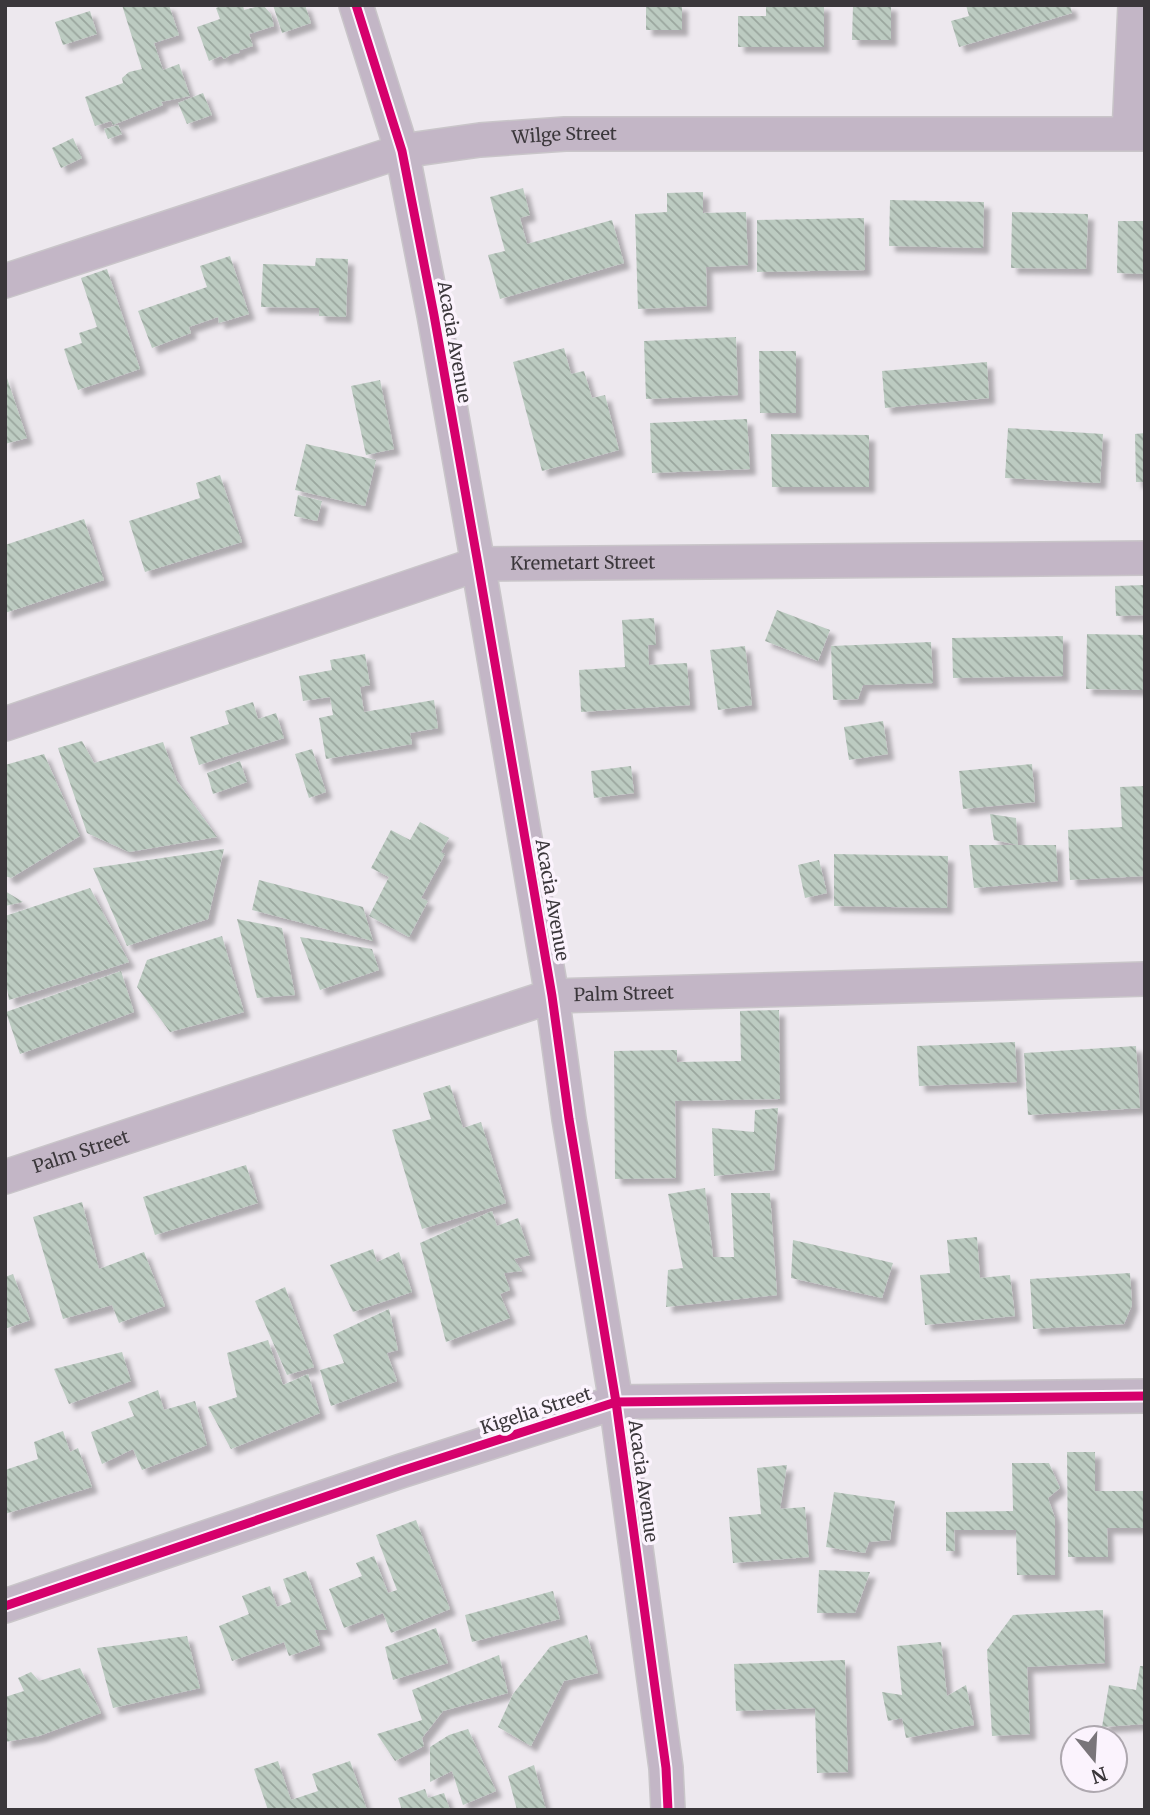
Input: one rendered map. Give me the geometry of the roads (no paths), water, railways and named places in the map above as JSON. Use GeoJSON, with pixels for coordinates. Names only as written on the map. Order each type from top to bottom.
{"type":"FeatureCollection","features":[{"type":"Feature","properties":{"kind":"street","name":"Acacia Avenue"},"geometry":{"type":"LineString","coordinates":[[356,5],[402,151],[437,328],[478,564],[552,996],[569,1119],[616,1402],[666,1768],[668,1810]]}},
{"type":"Feature","properties":{"kind":"street"},"geometry":{"type":"LineString","coordinates":[[1135,5],[1137,134]]}},
{"type":"Feature","properties":{"kind":"street","name":"Wilge Street"},"geometry":{"type":"LineString","coordinates":[[5,281],[402,151],[480,140],[565,134],[1137,134]]}},
{"type":"Feature","properties":{"kind":"street","name":"Kremetart Street"},"geometry":{"type":"LineString","coordinates":[[5,724],[478,564],[1145,558]]}},
{"type":"Feature","properties":{"kind":"street","name":"Palm Street"},"geometry":{"type":"LineString","coordinates":[[5,1177],[552,996],[1145,979]]}},
{"type":"Feature","properties":{"kind":"street","name":"Kigelia Street"},"geometry":{"type":"LineString","coordinates":[[5,1606],[401,1471],[616,1402],[1145,1396]]}}]}
